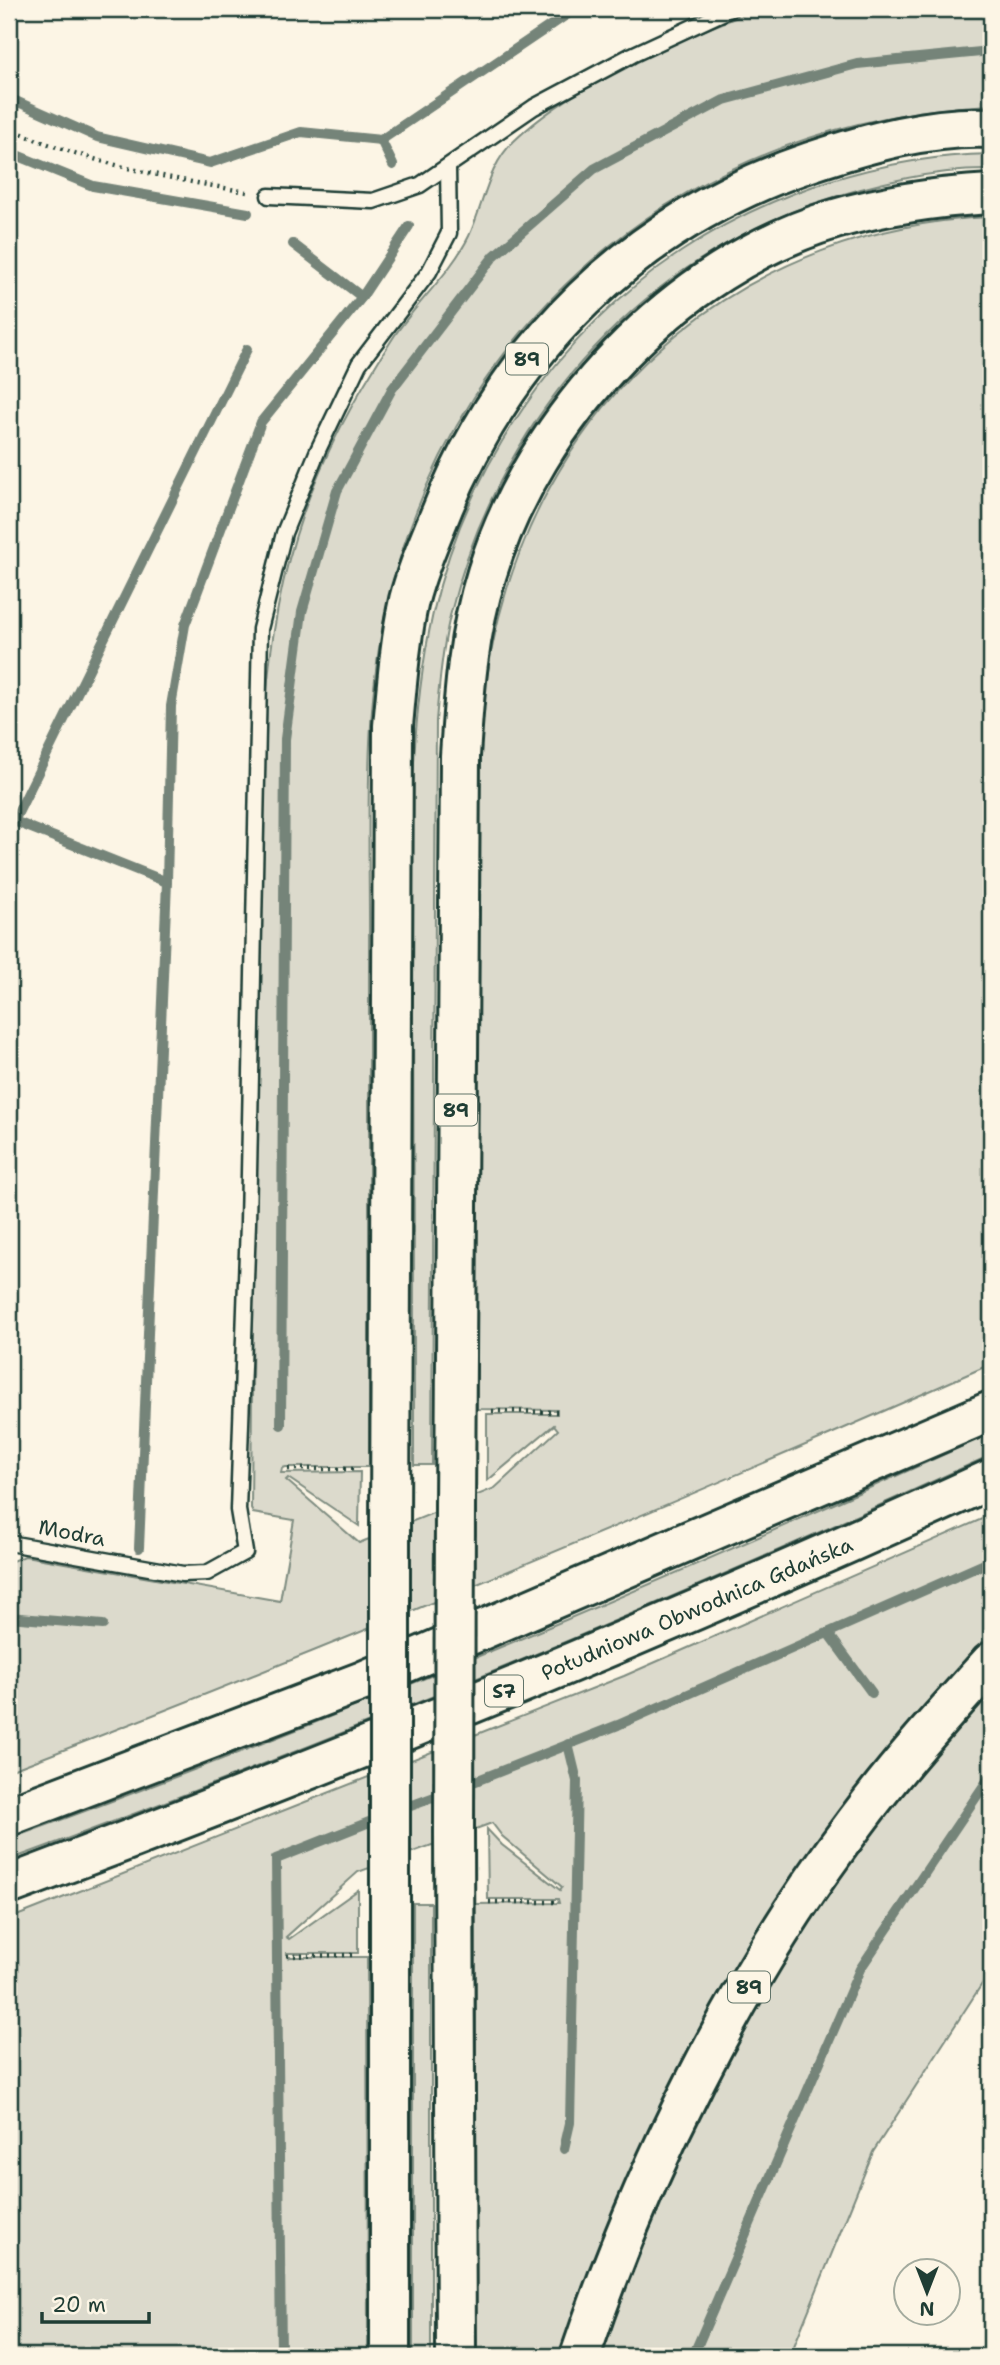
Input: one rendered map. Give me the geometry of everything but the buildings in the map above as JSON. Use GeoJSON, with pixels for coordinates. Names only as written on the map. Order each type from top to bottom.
{"type":"FeatureCollection","features":[{"type":"Feature","properties":{"kind":"highway","name":"89"},"geometry":{"type":"LineString","coordinates":[[390,2356],[393,726],[410,599],[453,480],[483,423],[520,368],[562,317],[612,273],[672,228],[777,173],[851,148],[916,134],[991,128]]}},
{"type":"Feature","properties":{"kind":"highway","name":"89"},"geometry":{"type":"LineString","coordinates":[[456,2356],[454,1832],[460,756],[465,669],[487,573],[514,503],[572,406],[623,349],[695,290],[764,248],[833,220],[923,198],[991,194]]}},
{"type":"Feature","properties":{"kind":"highway"},"geometry":{"type":"LineString","coordinates":[[9,1816],[363,1681],[991,1411]]}},
{"type":"Feature","properties":{"kind":"highway","name":"Południowa Obwodnica Gdańska"},"geometry":{"type":"LineString","coordinates":[[9,1885],[483,1700],[848,1545],[991,1479]]}},
{"type":"Feature","properties":{"kind":"highway","name":"89"},"geometry":{"type":"LineString","coordinates":[[580,2356],[636,2207],[690,2092],[780,1933],[877,1795],[991,1662]]}},
{"type":"Feature","properties":{"kind":"lane"},"geometry":{"type":"LineString","coordinates":[[269,196],[373,201],[420,185],[534,107],[632,55],[731,9]]}},
{"type":"Feature","properties":{"kind":"lane","name":"Modra"},"geometry":{"type":"LineString","coordinates":[[9,1543],[183,1574],[207,1573],[245,1552],[238,1510],[248,1223],[260,629],[284,533],[323,438],[359,364],[429,272],[449,233],[448,167]]}},
{"type":"Feature","properties":{"kind":"path"},"geometry":{"type":"LineString","coordinates":[[9,128],[39,142],[157,176],[269,196]]}},
{"type":"Feature","properties":{"kind":"path"},"geometry":{"type":"LineString","coordinates":[[488,1411],[557,1412]]}},
{"type":"Feature","properties":{"kind":"path"},"geometry":{"type":"LineString","coordinates":[[288,1469],[360,1469]]}},
{"type":"Feature","properties":{"kind":"path"},"geometry":{"type":"LineString","coordinates":[[488,1902],[558,1902]]}},
{"type":"Feature","properties":{"kind":"path"},"geometry":{"type":"LineString","coordinates":[[287,1956],[358,1955]]}},
{"type":"Feature","properties":{"kind":"shaded area"},"geometry":{"type":"Polygon","coordinates":[[[759,9],[991,9],[991,105],[884,118],[784,147],[691,190],[608,247],[535,317],[474,398],[425,490],[390,593],[381,637],[371,726],[368,817],[369,1467],[286,1467],[282,1468],[281,1473],[360,1472],[359,1526],[288,1478],[286,1480],[359,1543],[495,1488],[558,1430],[554,1425],[487,1481],[487,1414],[557,1414],[557,1410],[477,1409],[477,828],[484,700],[499,617],[527,534],[567,458],[618,391],[678,334],[746,287],[822,251],[904,228],[991,217],[991,1364],[503,1574],[9,1771],[9,1562],[25,1556],[280,1601],[294,1520],[253,1513],[251,1509],[254,1159],[266,707],[278,605],[303,513],[321,469],[365,382],[393,338],[462,250],[492,174],[514,141],[539,120],[597,81],[663,48],[759,9]]]}},
{"type":"Feature","properties":{"kind":"shaded area"},"geometry":{"type":"Polygon","coordinates":[[[991,154],[991,170],[946,172],[902,179],[816,203],[749,232],[687,268],[631,312],[580,363],[537,419],[500,481],[471,547],[450,616],[436,721],[432,1465],[414,1465],[414,762],[424,662],[433,613],[448,559],[469,506],[494,456],[523,408],[557,363],[595,322],[637,284],[682,251],[753,211],[830,181],[910,162],[991,154]]]}},
{"type":"Feature","properties":{"kind":"shaded area"},"geometry":{"type":"Polygon","coordinates":[[[991,1433],[991,1455],[749,1563],[381,1717],[9,1860],[9,1839],[258,1745],[504,1646],[991,1433]]]}},
{"type":"Feature","properties":{"kind":"shaded area"},"geometry":{"type":"Polygon","coordinates":[[[991,1515],[991,1640],[905,1734],[562,2356],[476,2356],[476,1904],[559,1903],[558,1899],[488,1899],[487,1829],[502,1845],[560,1890],[562,1887],[502,1836],[492,1823],[358,1872],[286,1937],[289,1939],[358,1890],[358,1953],[287,1953],[287,1957],[367,1957],[368,2356],[9,2356],[9,1919],[624,1676],[991,1515]]]}},
{"type":"Feature","properties":{"kind":"shaded area"},"geometry":{"type":"Polygon","coordinates":[[[991,1692],[991,1970],[873,2152],[790,2356],[598,2356],[652,2210],[727,2057],[812,1914],[877,1824],[983,1696],[991,1692]]]}},
{"type":"Feature","properties":{"kind":"shaded area"},"geometry":{"type":"Polygon","coordinates":[[[413,1903],[431,1903],[431,2356],[413,2356],[413,1903]]]}},
{"type":"Feature","properties":{"kind":"waterway"},"geometry":{"type":"LineString","coordinates":[[381,140],[575,9]]}},
{"type":"Feature","properties":{"kind":"waterway"},"geometry":{"type":"LineString","coordinates":[[281,1425],[285,739],[302,612],[337,491],[392,389],[494,256],[594,169],[724,100],[857,64],[991,51]]}},
{"type":"Feature","properties":{"kind":"waterway"},"geometry":{"type":"LineString","coordinates":[[9,98],[97,137],[210,163],[301,132],[381,140],[393,165]]}},
{"type":"Feature","properties":{"kind":"waterway"},"geometry":{"type":"LineString","coordinates":[[9,152],[93,186],[248,213]]}},
{"type":"Feature","properties":{"kind":"waterway"},"geometry":{"type":"LineString","coordinates":[[293,244],[362,297],[409,226]]}},
{"type":"Feature","properties":{"kind":"waterway"},"geometry":{"type":"LineString","coordinates":[[247,349],[14,821],[167,882],[171,706],[185,625],[261,422],[362,297]]}},
{"type":"Feature","properties":{"kind":"waterway"},"geometry":{"type":"LineString","coordinates":[[139,1548],[167,882]]}},
{"type":"Feature","properties":{"kind":"waterway"},"geometry":{"type":"LineString","coordinates":[[463,1786],[618,1725],[991,1561]]}},
{"type":"Feature","properties":{"kind":"waterway"},"geometry":{"type":"LineString","coordinates":[[9,1617],[103,1625]]}},
{"type":"Feature","properties":{"kind":"waterway"},"geometry":{"type":"LineString","coordinates":[[828,1633],[872,1693]]}},
{"type":"Feature","properties":{"kind":"waterway"},"geometry":{"type":"LineString","coordinates":[[564,2149],[570,2123],[577,1781],[568,1744]]}},
{"type":"Feature","properties":{"kind":"waterway"},"geometry":{"type":"LineString","coordinates":[[693,2356],[860,1969],[991,1775]]}},
{"type":"Feature","properties":{"kind":"waterway"},"geometry":{"type":"LineString","coordinates":[[397,1811],[448,1792]]}},
{"type":"Feature","properties":{"kind":"waterway"},"geometry":{"type":"LineString","coordinates":[[281,2356],[276,1859],[382,1817]]}}]}
